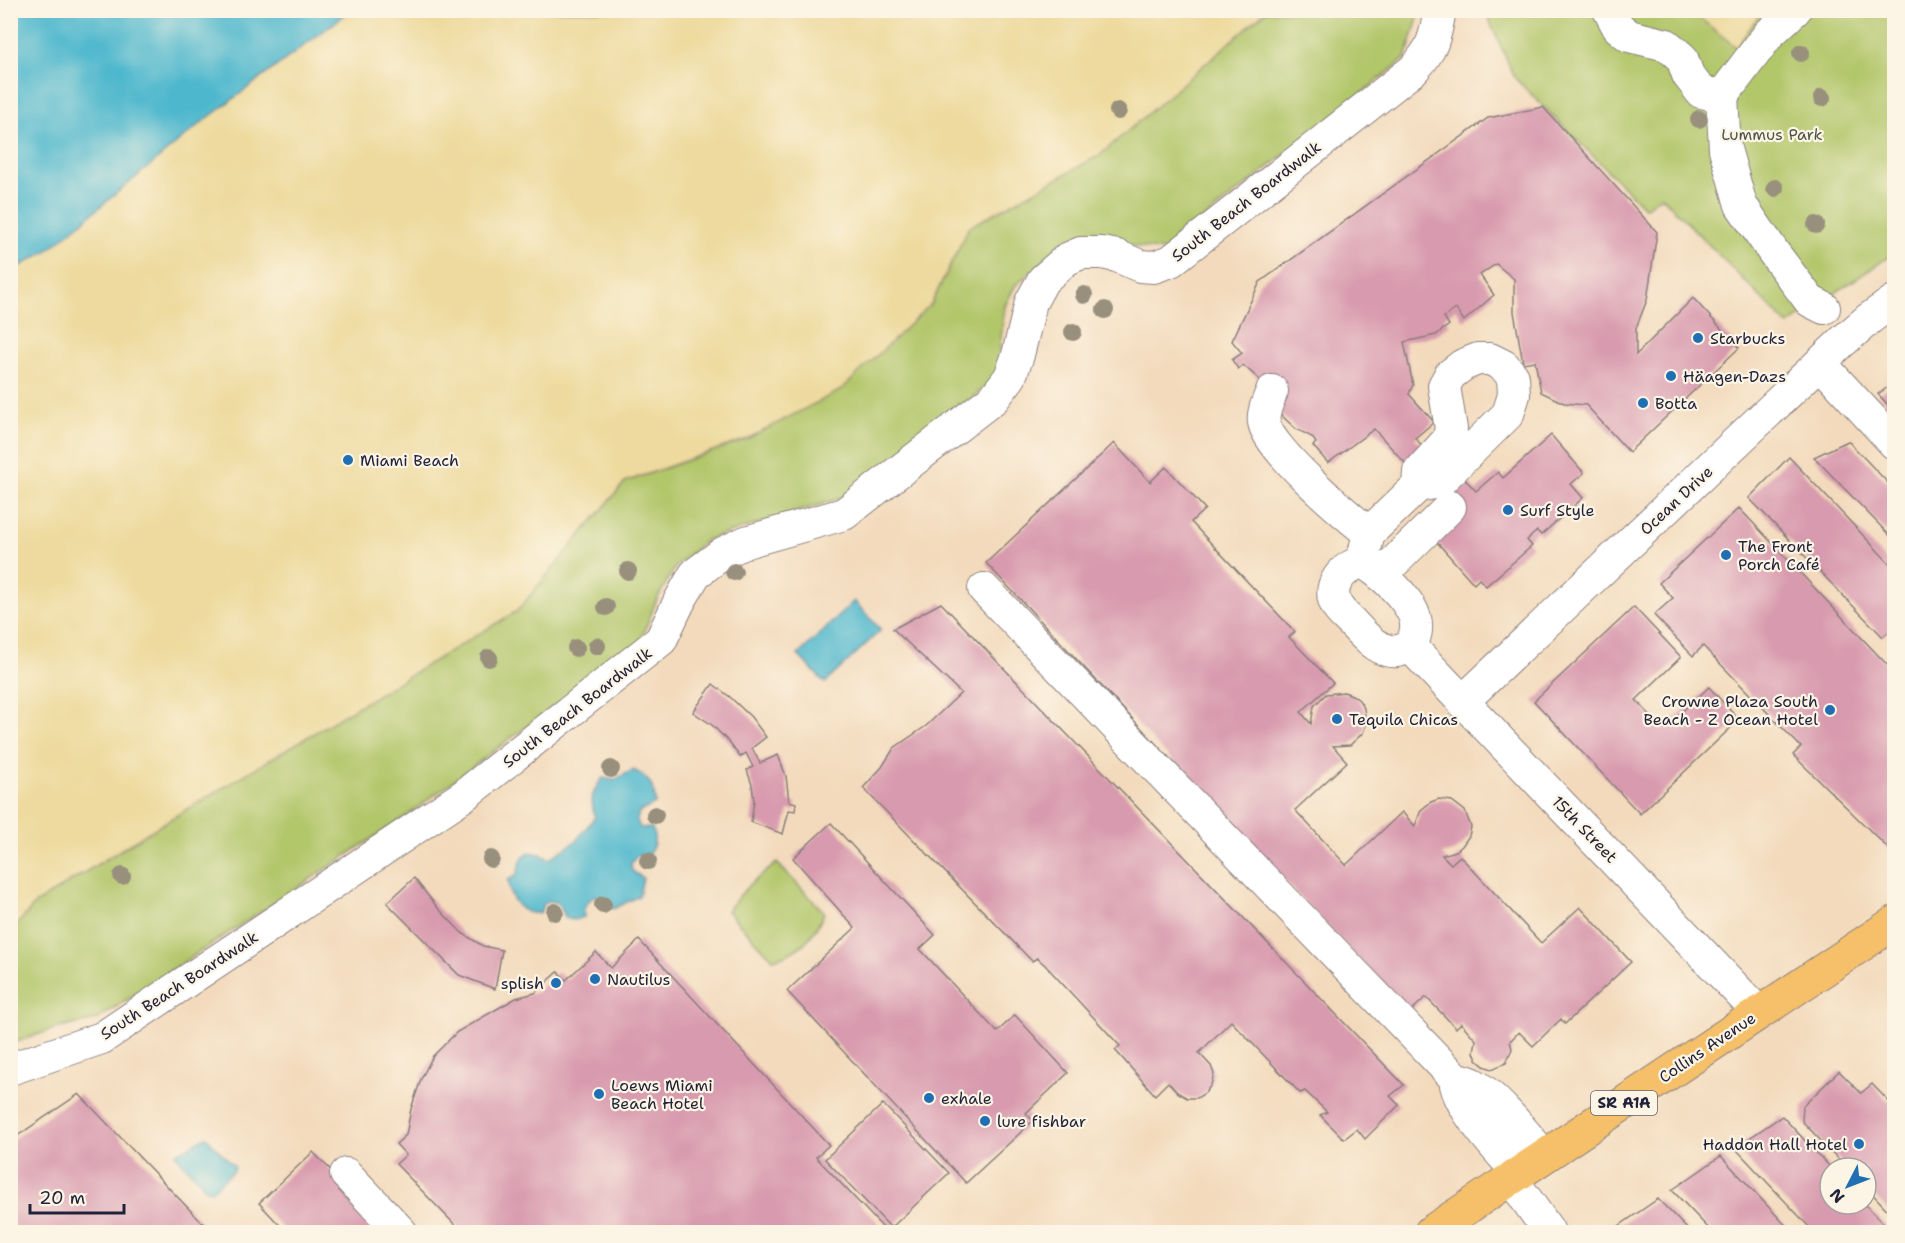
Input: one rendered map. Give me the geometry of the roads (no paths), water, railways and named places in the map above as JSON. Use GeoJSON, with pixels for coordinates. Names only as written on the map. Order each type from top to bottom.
{"type":"FeatureCollection","features":[{"type":"Feature","properties":{"kind":"main road","name":"Collins Avenue"},"geometry":{"type":"LineString","coordinates":[[1434,1232],[1894,923]]}},
{"type":"Feature","properties":{"kind":"street","name":"South Beach Boardwalk"},"geometry":{"type":"LineString","coordinates":[[10,1069],[102,1038],[464,796],[661,640],[695,574],[723,553],[746,542],[844,514],[871,495],[994,398],[1010,376],[1018,355],[1031,302],[1042,280],[1067,259],[1081,253],[1110,254],[1140,266],[1154,267],[1171,261],[1413,70],[1425,57],[1434,40],[1440,10]]}},
{"type":"Feature","properties":{"kind":"street"},"geometry":{"type":"LineString","coordinates":[[1609,10],[1618,27],[1629,36],[1667,45],[1682,58],[1688,75],[1701,92],[1722,96]]}},
{"type":"Feature","properties":{"kind":"street"},"geometry":{"type":"LineString","coordinates":[[1794,10],[1769,34],[1722,96],[1725,149],[1741,205],[1810,301],[1824,308]]}},
{"type":"Feature","properties":{"kind":"street","name":"Ocean Drive"},"geometry":{"type":"LineString","coordinates":[[1462,702],[1820,363],[1870,318],[1894,301]]}},
{"type":"Feature","properties":{"kind":"street"},"geometry":{"type":"LineString","coordinates":[[1820,363],[1894,443]]}},
{"type":"Feature","properties":{"kind":"street"},"geometry":{"type":"LineString","coordinates":[[1272,391],[1263,421],[1271,440],[1333,504],[1371,557],[1410,606],[1417,622],[1416,635],[1410,646],[1396,651],[1373,644],[1338,608],[1334,598],[1334,586],[1340,575],[1351,565],[1371,557],[1450,507]]}},
{"type":"Feature","properties":{"kind":"street"},"geometry":{"type":"LineString","coordinates":[[1371,557],[1418,486]]}},
{"type":"Feature","properties":{"kind":"street"},"geometry":{"type":"LineString","coordinates":[[984,589],[1455,1078],[1474,1084],[1509,1115],[1525,1169],[1548,1230],[1547,1233]]}},
{"type":"Feature","properties":{"kind":"street","name":"15th Street"},"geometry":{"type":"LineString","coordinates":[[1410,646],[1713,962],[1759,1013]]}},
{"type":"Feature","properties":{"kind":"street"},"geometry":{"type":"LineString","coordinates":[[346,1174],[401,1233]]}},
{"type":"Feature","properties":{"kind":"water"},"geometry":{"type":"Polygon","coordinates":[[[11,10],[350,11],[201,123],[47,251],[11,271],[11,10]]]}},
{"type":"Feature","properties":{"kind":"water"},"geometry":{"type":"Polygon","coordinates":[[[854,601],[881,630],[825,683],[798,655],[854,601]]]}},
{"type":"Feature","properties":{"kind":"water"},"geometry":{"type":"Polygon","coordinates":[[[633,770],[650,783],[654,792],[655,804],[639,812],[637,820],[640,828],[652,828],[654,839],[647,856],[637,856],[631,863],[632,871],[643,878],[639,896],[613,909],[603,898],[593,896],[584,908],[584,917],[574,920],[566,918],[558,903],[549,901],[543,905],[540,913],[521,909],[513,899],[508,880],[516,876],[522,859],[530,852],[549,859],[576,841],[595,817],[592,806],[593,797],[603,778],[614,780],[633,770]]]}},
{"type":"Feature","properties":{"kind":"water"},"geometry":{"type":"Polygon","coordinates":[[[206,1137],[235,1167],[211,1191],[207,1190],[175,1154],[206,1137]]]}},
{"type":"Feature","properties":{"kind":"place","name":"Starbucks"},"geometry":{"type":"Point","coordinates":[1698,338]}},
{"type":"Feature","properties":{"kind":"place","name":"Häagen-Dazs"},"geometry":{"type":"Point","coordinates":[1671,376]}},
{"type":"Feature","properties":{"kind":"place","name":"Botta"},"geometry":{"type":"Point","coordinates":[1643,403]}},
{"type":"Feature","properties":{"kind":"place","name":"Miami Beach"},"geometry":{"type":"Point","coordinates":[348,460]}},
{"type":"Feature","properties":{"kind":"place","name":"Surf Style"},"geometry":{"type":"Point","coordinates":[1508,510]}},
{"type":"Feature","properties":{"kind":"place","name":"The Front Porch Café"},"geometry":{"type":"Point","coordinates":[1726,555]}},
{"type":"Feature","properties":{"kind":"place","name":"Crowne Plaza South Beach - Z Ocean Hotel"},"geometry":{"type":"Point","coordinates":[1830,710]}},
{"type":"Feature","properties":{"kind":"place","name":"Tequila Chicas"},"geometry":{"type":"Point","coordinates":[1337,719]}},
{"type":"Feature","properties":{"kind":"place","name":"Nautilus"},"geometry":{"type":"Point","coordinates":[595,979]}},
{"type":"Feature","properties":{"kind":"place","name":"splish"},"geometry":{"type":"Point","coordinates":[556,983]}},
{"type":"Feature","properties":{"kind":"place","name":"Loews Miami Beach Hotel"},"geometry":{"type":"Point","coordinates":[599,1094]}},
{"type":"Feature","properties":{"kind":"place","name":"exhale"},"geometry":{"type":"Point","coordinates":[929,1098]}},
{"type":"Feature","properties":{"kind":"place","name":"lure fishbar"},"geometry":{"type":"Point","coordinates":[985,1121]}},
{"type":"Feature","properties":{"kind":"place","name":"Haddon Hall Hotel"},"geometry":{"type":"Point","coordinates":[1859,1144]}},
{"type":"Feature","properties":{"kind":"park label","name":"Lummus Park"},"geometry":{"type":"Point","coordinates":[1772,134]}}]}
